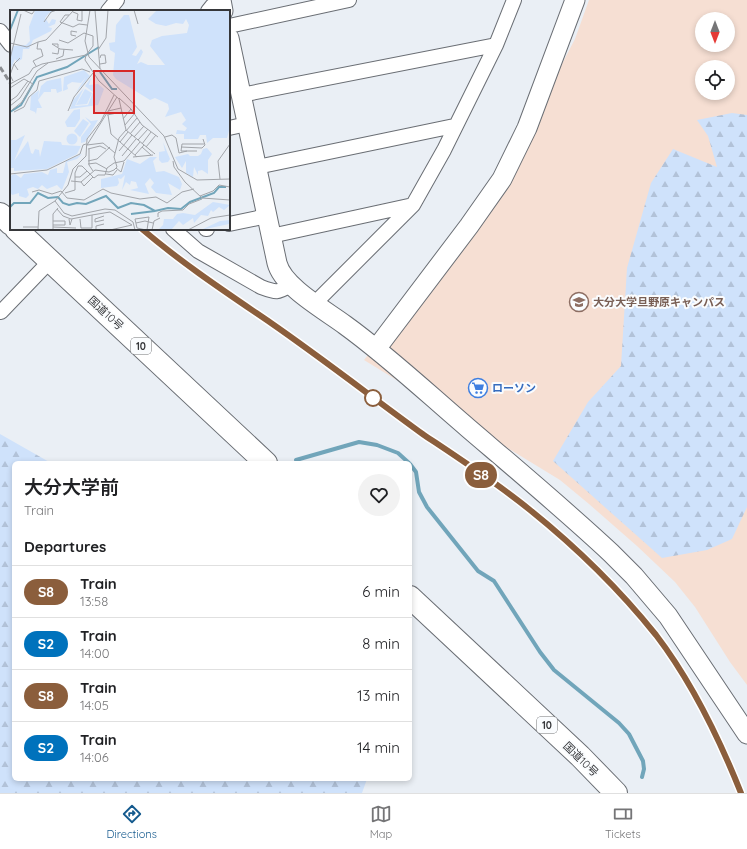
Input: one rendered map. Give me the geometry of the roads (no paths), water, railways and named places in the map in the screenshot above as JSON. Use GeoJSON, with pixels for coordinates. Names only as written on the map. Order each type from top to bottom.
{"type":"FeatureCollection","features":[{"type":"Feature","properties":{"kind":"highway"},"geometry":{"type":"LineString","coordinates":[[0,214],[10,223]]}},
{"type":"Feature","properties":{"kind":"highway","name":"国道10号"},"geometry":{"type":"LineString","coordinates":[[17,230],[264,461]]}},
{"type":"Feature","properties":{"kind":"highway","name":"国道10号"},"geometry":{"type":"LineString","coordinates":[[412,599],[616,793]]}},
{"type":"Feature","properties":{"kind":"highway","name":"国道10号"},"geometry":{"type":"LineString","coordinates":[[476,659],[600,793]]}},
{"type":"Feature","properties":{"kind":"street"},"geometry":{"type":"LineString","coordinates":[[109,10],[117,0]]}},
{"type":"Feature","properties":{"kind":"street"},"geometry":{"type":"LineString","coordinates":[[230,26],[349,0]]}},
{"type":"Feature","properties":{"kind":"street"},"geometry":{"type":"LineString","coordinates":[[315,303],[413,205],[444,150],[454,126],[496,45],[514,0]]}},
{"type":"Feature","properties":{"kind":"street"},"geometry":{"type":"LineString","coordinates":[[376,349],[470,226],[502,179],[528,128],[575,0]]}},
{"type":"Feature","properties":{"kind":"street"},"geometry":{"type":"LineString","coordinates":[[0,31],[10,44]]}},
{"type":"Feature","properties":{"kind":"street"},"geometry":{"type":"LineString","coordinates":[[230,43],[278,268],[283,276],[291,285],[376,349],[583,528],[629,572],[668,616],[680,632],[747,734]]}},
{"type":"Feature","properties":{"kind":"street"},"geometry":{"type":"LineString","coordinates":[[241,95],[496,45]]}},
{"type":"Feature","properties":{"kind":"street"},"geometry":{"type":"LineString","coordinates":[[230,128],[247,124]]}},
{"type":"Feature","properties":{"kind":"street"},"geometry":{"type":"LineString","coordinates":[[257,168],[454,126]]}},
{"type":"Feature","properties":{"kind":"street"},"geometry":{"type":"LineString","coordinates":[[271,236],[413,205]]}},
{"type":"Feature","properties":{"kind":"street"},"geometry":{"type":"LineString","coordinates":[[230,224],[267,216]]}},
{"type":"Feature","properties":{"kind":"street"},"geometry":{"type":"LineString","coordinates":[[175,230],[198,251],[261,287],[278,292],[291,285]]}},
{"type":"Feature","properties":{"kind":"street"},"geometry":{"type":"LineString","coordinates":[[1,312],[50,261]]}},
{"type":"Feature","properties":{"kind":"waterway"},"geometry":{"type":"LineString","coordinates":[[296,460],[359,442],[377,445],[398,453],[407,461]]}},
{"type":"Feature","properties":{"kind":"waterway"},"geometry":{"type":"LineString","coordinates":[[412,467],[416,472],[419,492],[427,507],[478,571],[494,581],[540,652],[554,670],[619,723],[629,734],[643,761],[644,769],[642,777]]}},
{"type":"Feature","properties":{"kind":"railway"},"geometry":{"type":"LineString","coordinates":[[0,67],[10,82]]}},
{"type":"Feature","properties":{"kind":"railway"},"geometry":{"type":"LineString","coordinates":[[143,230],[205,278],[271,323],[414,427],[507,492],[547,524],[596,569],[627,601],[669,653],[704,711],[724,752],[741,793]]}},
{"type":"Feature","properties":{"kind":"train","name":"S8"},"geometry":{"type":"LineString","coordinates":[[143,230],[214,285],[272,324],[530,510],[618,590],[656,636],[684,675],[711,725],[741,793]]}},
{"type":"Feature","properties":{"kind":"place","name":"大分大学旦野原キャンパス"},"geometry":{"type":"Point","coordinates":[579,302]}},
{"type":"Feature","properties":{"kind":"place","name":"ローソン"},"geometry":{"type":"Point","coordinates":[478,388]}}]}
